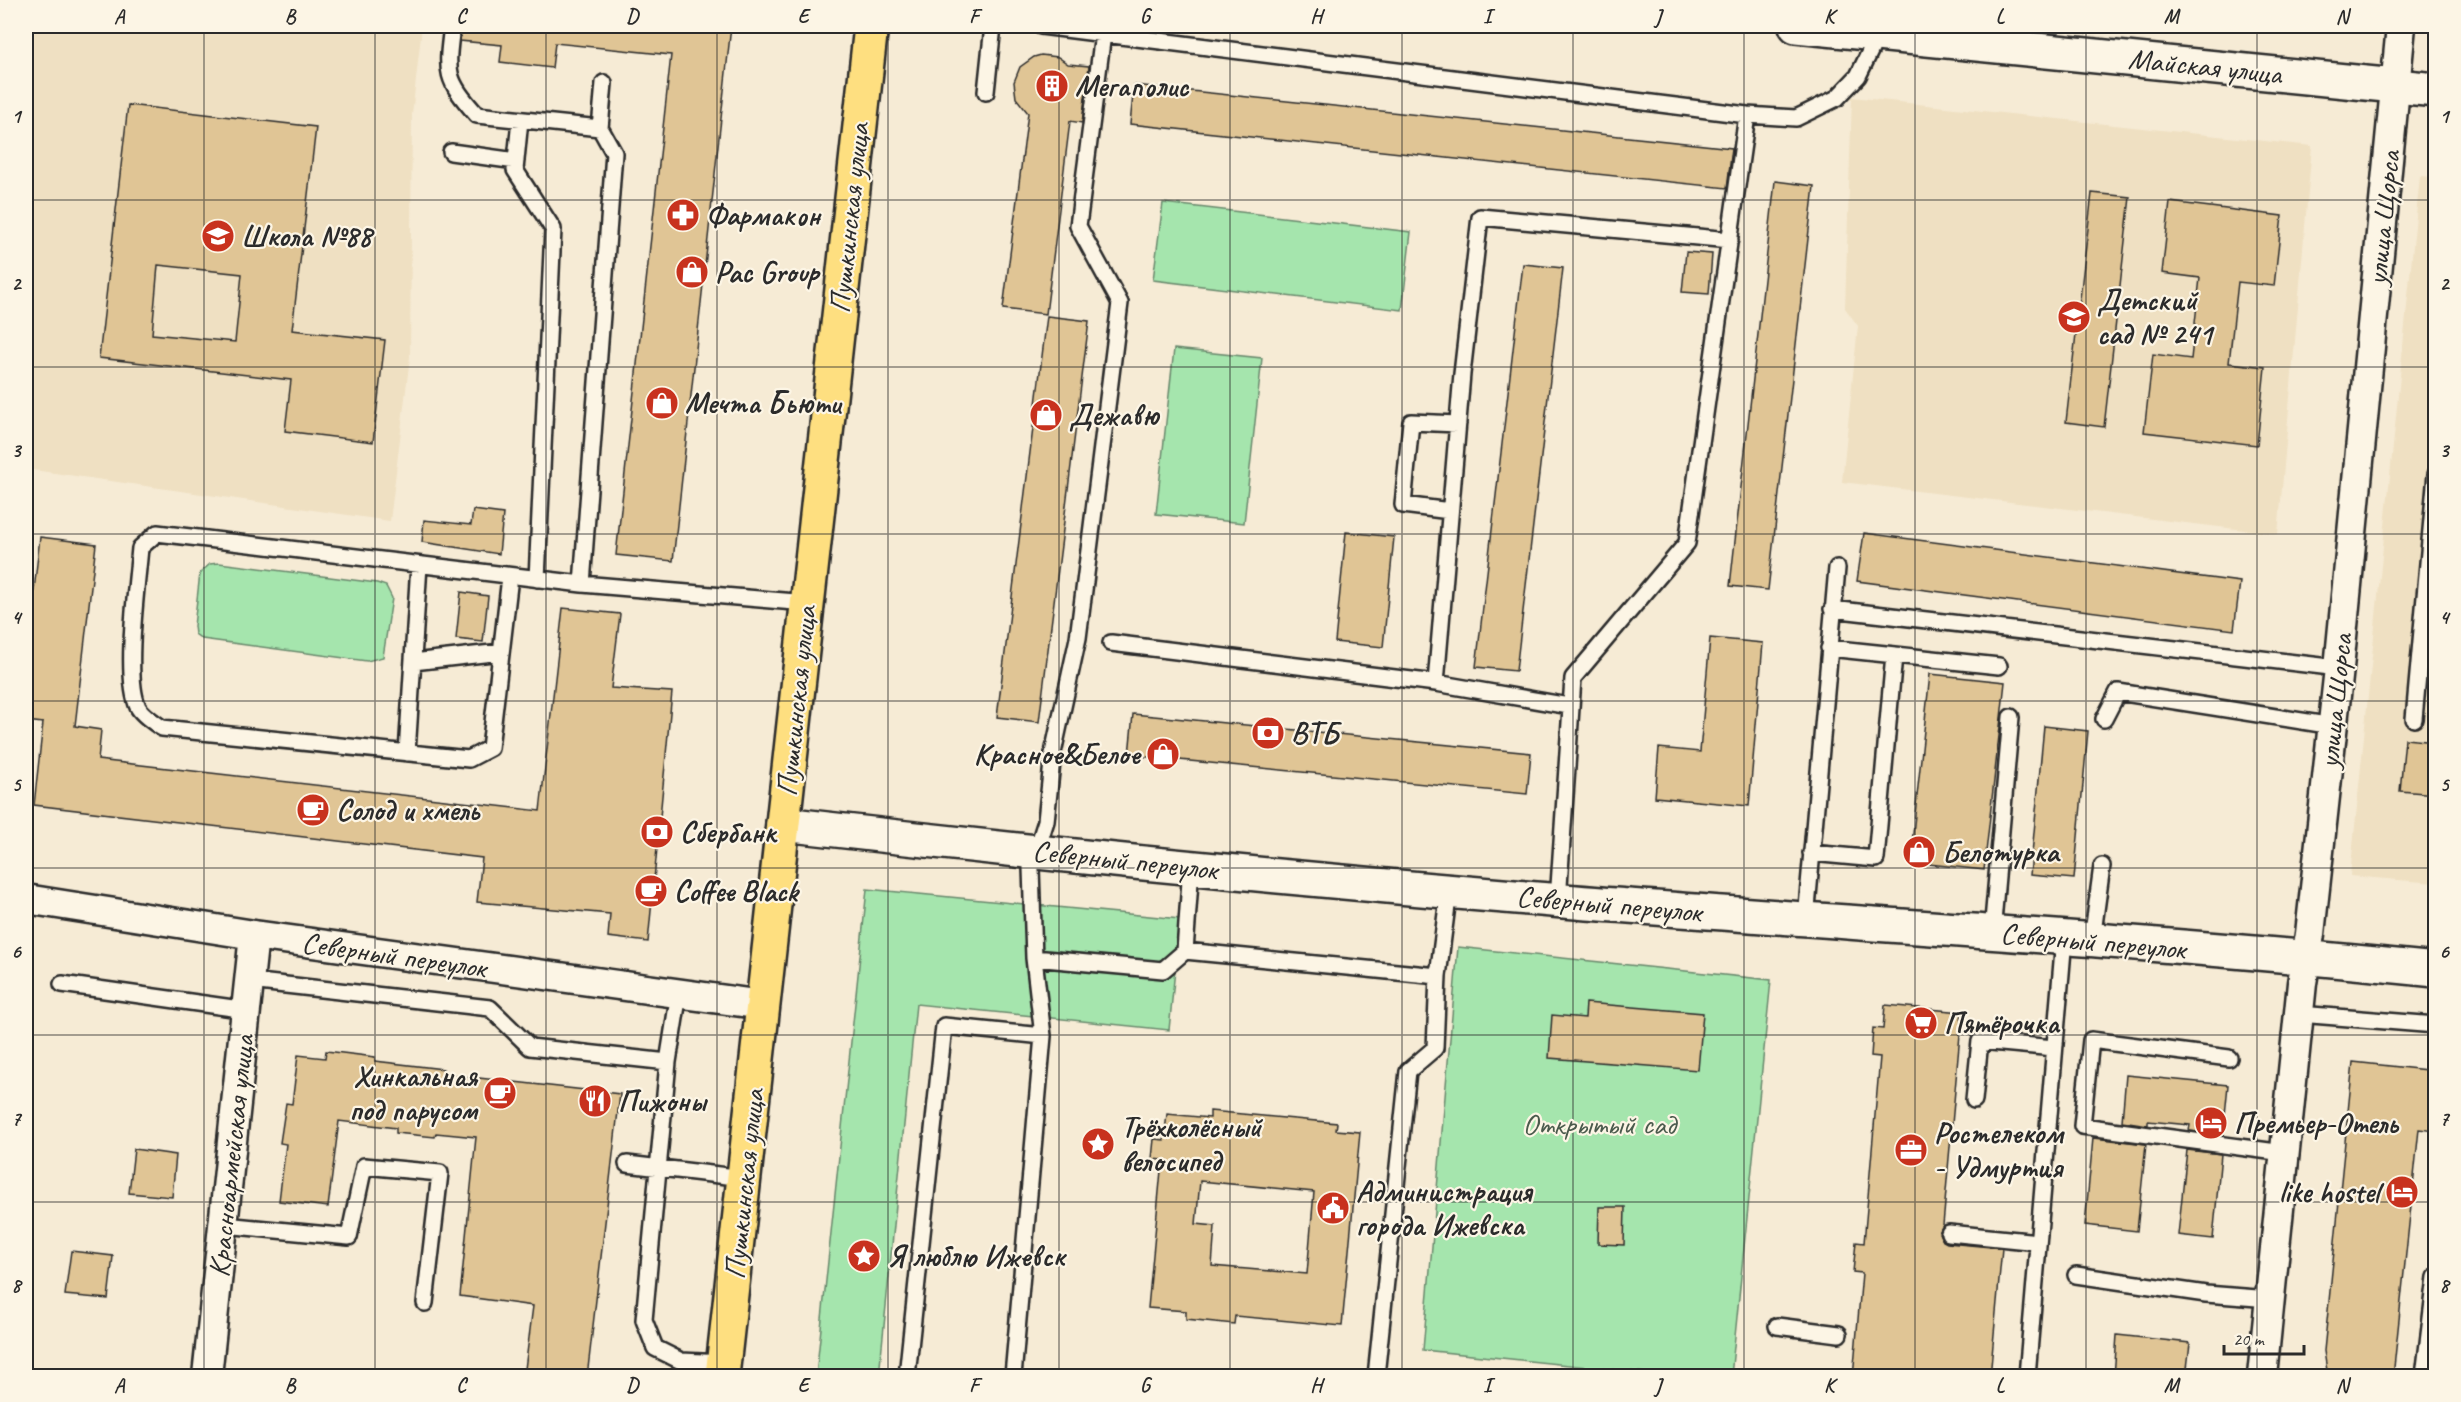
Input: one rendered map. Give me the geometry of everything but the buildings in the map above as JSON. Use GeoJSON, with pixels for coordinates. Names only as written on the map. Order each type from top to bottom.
{"type":"FeatureCollection","features":[{"type":"Feature","properties":{"kind":"main road","name":"Пушкинская улица"},"geometry":{"type":"LineString","coordinates":[[723,1370],[871,26]]}},
{"type":"Feature","properties":{"kind":"street","name":"Майская улица"},"geometry":{"type":"LineString","coordinates":[[1796,26],[1879,30],[2436,90]]}},
{"type":"Feature","properties":{"kind":"street","name":"улица Щорса"},"geometry":{"type":"LineString","coordinates":[[2262,1377],[2299,1014],[2339,668],[2401,26]]}},
{"type":"Feature","properties":{"kind":"street","name":"Северный переулок"},"geometry":{"type":"LineString","coordinates":[[783,824],[1191,867],[1558,901],[2078,939],[2436,970]]}},
{"type":"Feature","properties":{"kind":"street","name":"Северный переулок"},"geometry":{"type":"LineString","coordinates":[[26,899],[254,935],[763,1005]]}},
{"type":"Feature","properties":{"kind":"street","name":"Красноармейская улица"},"geometry":{"type":"LineString","coordinates":[[207,1377],[225,1225],[254,935]]}},
{"type":"Feature","properties":{"kind":"lane"},"geometry":{"type":"LineString","coordinates":[[452,26],[448,60],[453,88],[477,115],[600,128]]}},
{"type":"Feature","properties":{"kind":"lane"},"geometry":{"type":"LineString","coordinates":[[986,92],[993,26]]}},
{"type":"Feature","properties":{"kind":"lane"},"geometry":{"type":"LineString","coordinates":[[1041,26],[1103,29],[1747,116],[1796,118],[1837,98],[1858,76],[1879,30]]}},
{"type":"Feature","properties":{"kind":"lane"},"geometry":{"type":"LineString","coordinates":[[1013,1377],[1043,1036],[1034,958],[1031,868],[1046,822],[1053,753],[1078,639],[1120,303],[1078,226],[1103,29]]}},
{"type":"Feature","properties":{"kind":"lane"},"geometry":{"type":"LineString","coordinates":[[582,584],[614,153],[600,128],[604,83]]}},
{"type":"Feature","properties":{"kind":"lane"},"geometry":{"type":"LineString","coordinates":[[1558,901],[1569,706],[1573,678],[1687,543],[1747,116]]}},
{"type":"Feature","properties":{"kind":"lane"},"geometry":{"type":"LineString","coordinates":[[520,120],[515,170],[553,229],[537,579]]}},
{"type":"Feature","properties":{"kind":"lane"},"geometry":{"type":"LineString","coordinates":[[451,152],[516,161]]}},
{"type":"Feature","properties":{"kind":"lane"},"geometry":{"type":"LineString","coordinates":[[1436,683],[1458,424],[1480,217],[1730,240]]}},
{"type":"Feature","properties":{"kind":"lane"},"geometry":{"type":"LineString","coordinates":[[1450,511],[1403,505],[1411,422],[1458,424]]}},
{"type":"Feature","properties":{"kind":"lane"},"geometry":{"type":"LineString","coordinates":[[2414,719],[2436,474]]}},
{"type":"Feature","properties":{"kind":"lane"},"geometry":{"type":"LineString","coordinates":[[510,577],[490,748],[469,759],[162,728],[138,709],[132,684],[135,600],[140,548],[156,532],[510,577],[807,603]]}},
{"type":"Feature","properties":{"kind":"lane"},"geometry":{"type":"LineString","coordinates":[[407,753],[419,566]]}},
{"type":"Feature","properties":{"kind":"lane"},"geometry":{"type":"LineString","coordinates":[[1806,919],[1837,568]]}},
{"type":"Feature","properties":{"kind":"lane"},"geometry":{"type":"LineString","coordinates":[[1832,609],[2339,668]]}},
{"type":"Feature","properties":{"kind":"lane"},"geometry":{"type":"LineString","coordinates":[[1111,643],[1436,683],[1569,706]]}},
{"type":"Feature","properties":{"kind":"lane"},"geometry":{"type":"LineString","coordinates":[[1829,648],[1999,666]]}},
{"type":"Feature","properties":{"kind":"lane"},"geometry":{"type":"LineString","coordinates":[[413,662],[501,652]]}},
{"type":"Feature","properties":{"kind":"lane"},"geometry":{"type":"LineString","coordinates":[[1812,853],[1876,859],[1894,655]]}},
{"type":"Feature","properties":{"kind":"lane"},"geometry":{"type":"LineString","coordinates":[[2104,719],[2118,693],[2333,726]]}},
{"type":"Feature","properties":{"kind":"lane"},"geometry":{"type":"LineString","coordinates":[[1992,933],[2010,717]]}},
{"type":"Feature","properties":{"kind":"lane"},"geometry":{"type":"LineString","coordinates":[[2027,1377],[2054,1048],[2078,939],[2102,866]]}},
{"type":"Feature","properties":{"kind":"lane"},"geometry":{"type":"LineString","coordinates":[[1034,958],[1163,970],[1185,951],[1191,867]]}},
{"type":"Feature","properties":{"kind":"lane"},"geometry":{"type":"LineString","coordinates":[[1376,1377],[1408,1071],[1435,1048],[1438,976],[1449,890]]}},
{"type":"Feature","properties":{"kind":"lane"},"geometry":{"type":"LineString","coordinates":[[1185,951],[1438,976]]}},
{"type":"Feature","properties":{"kind":"lane"},"geometry":{"type":"LineString","coordinates":[[250,981],[490,1008],[530,1047],[668,1062]]}},
{"type":"Feature","properties":{"kind":"lane"},"geometry":{"type":"LineString","coordinates":[[62,984],[247,1010]]}},
{"type":"Feature","properties":{"kind":"lane"},"geometry":{"type":"LineString","coordinates":[[679,993],[668,1062],[644,1320],[655,1348],[681,1361],[723,1370]]}},
{"type":"Feature","properties":{"kind":"lane"},"geometry":{"type":"LineString","coordinates":[[2299,1014],[2436,1025]]}},
{"type":"Feature","properties":{"kind":"lane"},"geometry":{"type":"LineString","coordinates":[[907,1377],[944,1026],[1043,1036]]}},
{"type":"Feature","properties":{"kind":"lane"},"geometry":{"type":"LineString","coordinates":[[2229,1058],[2091,1040],[2082,1126],[2284,1153]]}},
{"type":"Feature","properties":{"kind":"lane"},"geometry":{"type":"LineString","coordinates":[[1974,1100],[1980,1041],[2054,1048]]}},
{"type":"Feature","properties":{"kind":"lane"},"geometry":{"type":"LineString","coordinates":[[627,1164],[744,1178]]}},
{"type":"Feature","properties":{"kind":"lane"},"geometry":{"type":"LineString","coordinates":[[225,1225],[349,1236],[364,1166],[440,1173],[425,1303]]}},
{"type":"Feature","properties":{"kind":"lane"},"geometry":{"type":"LineString","coordinates":[[1949,1233],[2038,1242]]}},
{"type":"Feature","properties":{"kind":"lane"},"geometry":{"type":"LineString","coordinates":[[2076,1275],[2206,1294],[2270,1299]]}},
{"type":"Feature","properties":{"kind":"lane"},"geometry":{"type":"LineString","coordinates":[[2424,1377],[2436,1277]]}},
{"type":"Feature","properties":{"kind":"lane"},"geometry":{"type":"LineString","coordinates":[[1777,1326],[1839,1334]]}},
{"type":"Feature","properties":{"kind":"shaded area","name":"Школа №88"},"geometry":{"type":"Polygon","coordinates":[[[26,26],[422,26],[412,115],[410,357],[390,521],[26,469],[26,26]]]}},
{"type":"Feature","properties":{"kind":"shaded area","name":"Детский сад № 241"},"geometry":{"type":"Polygon","coordinates":[[[1852,97],[2312,146],[2278,534],[1842,482],[1858,326],[1845,308],[1852,97]]]}},
{"type":"Feature","properties":{"kind":"shaded area"},"geometry":{"type":"Polygon","coordinates":[[[2420,176],[2435,177],[2435,883],[2350,876],[2420,176]]]}},
{"type":"Feature","properties":{"kind":"green space"},"geometry":{"type":"Polygon","coordinates":[[[1163,203],[1411,232],[1402,310],[1153,280],[1163,203]]]}},
{"type":"Feature","properties":{"kind":"green space"},"geometry":{"type":"Polygon","coordinates":[[[1174,349],[1262,358],[1244,523],[1156,514],[1174,349]]]}},
{"type":"Feature","properties":{"kind":"green space"},"geometry":{"type":"Polygon","coordinates":[[[219,563],[386,586],[392,598],[383,657],[367,661],[202,639],[195,634],[194,626],[200,573],[210,564],[219,563]]]}},
{"type":"Feature","properties":{"kind":"green space"},"geometry":{"type":"Polygon","coordinates":[[[867,889],[1180,919],[1169,1030],[916,1004],[879,1376],[816,1376],[867,889]]]}},
{"type":"Feature","properties":{"kind":"green space","name":"Открытый сад"},"geometry":{"type":"Polygon","coordinates":[[[1458,947],[1771,980],[1731,1376],[1676,1376],[1423,1350],[1458,947]]]}},
{"type":"Feature","properties":{"kind":"place","name":"Мегаполис"},"geometry":{"type":"Point","coordinates":[1052,86]}},
{"type":"Feature","properties":{"kind":"place","name":"Фармакон"},"geometry":{"type":"Point","coordinates":[683,215]}},
{"type":"Feature","properties":{"kind":"place","name":"Школа №88"},"geometry":{"type":"Point","coordinates":[218,236]}},
{"type":"Feature","properties":{"kind":"place","name":"Pac Group"},"geometry":{"type":"Point","coordinates":[692,272]}},
{"type":"Feature","properties":{"kind":"place","name":"Детский сад № 241"},"geometry":{"type":"Point","coordinates":[2074,317]}},
{"type":"Feature","properties":{"kind":"place","name":"Мечта Бьюти"},"geometry":{"type":"Point","coordinates":[662,403]}},
{"type":"Feature","properties":{"kind":"place","name":"Дежавю"},"geometry":{"type":"Point","coordinates":[1046,415]}},
{"type":"Feature","properties":{"kind":"place","name":"ВТБ"},"geometry":{"type":"Point","coordinates":[1268,733]}},
{"type":"Feature","properties":{"kind":"place","name":"Красное&Белое"},"geometry":{"type":"Point","coordinates":[1163,754]}},
{"type":"Feature","properties":{"kind":"place","name":"Солод и хмель"},"geometry":{"type":"Point","coordinates":[313,810]}},
{"type":"Feature","properties":{"kind":"place","name":"Сбербанк"},"geometry":{"type":"Point","coordinates":[657,832]}},
{"type":"Feature","properties":{"kind":"place","name":"Белотурка"},"geometry":{"type":"Point","coordinates":[1919,852]}},
{"type":"Feature","properties":{"kind":"place","name":"Coffee Black"},"geometry":{"type":"Point","coordinates":[651,891]}},
{"type":"Feature","properties":{"kind":"place","name":"Пятёрочка"},"geometry":{"type":"Point","coordinates":[1921,1023]}},
{"type":"Feature","properties":{"kind":"place","name":"Хинкальная под парусом"},"geometry":{"type":"Point","coordinates":[500,1093]}},
{"type":"Feature","properties":{"kind":"place","name":"Пижоны"},"geometry":{"type":"Point","coordinates":[595,1101]}},
{"type":"Feature","properties":{"kind":"place","name":"Премьер-Отель"},"geometry":{"type":"Point","coordinates":[2211,1123]}},
{"type":"Feature","properties":{"kind":"place","name":"Трёхколёсный велосипед"},"geometry":{"type":"Point","coordinates":[1098,1144]}},
{"type":"Feature","properties":{"kind":"place","name":"Ростелеком - Удмуртия"},"geometry":{"type":"Point","coordinates":[1911,1150]}},
{"type":"Feature","properties":{"kind":"place","name":"like hostel"},"geometry":{"type":"Point","coordinates":[2402,1192]}},
{"type":"Feature","properties":{"kind":"place","name":"Администрация города Ижевска"},"geometry":{"type":"Point","coordinates":[1333,1208]}},
{"type":"Feature","properties":{"kind":"place","name":"Я люблю Ижевск"},"geometry":{"type":"Point","coordinates":[864,1256]}}]}
